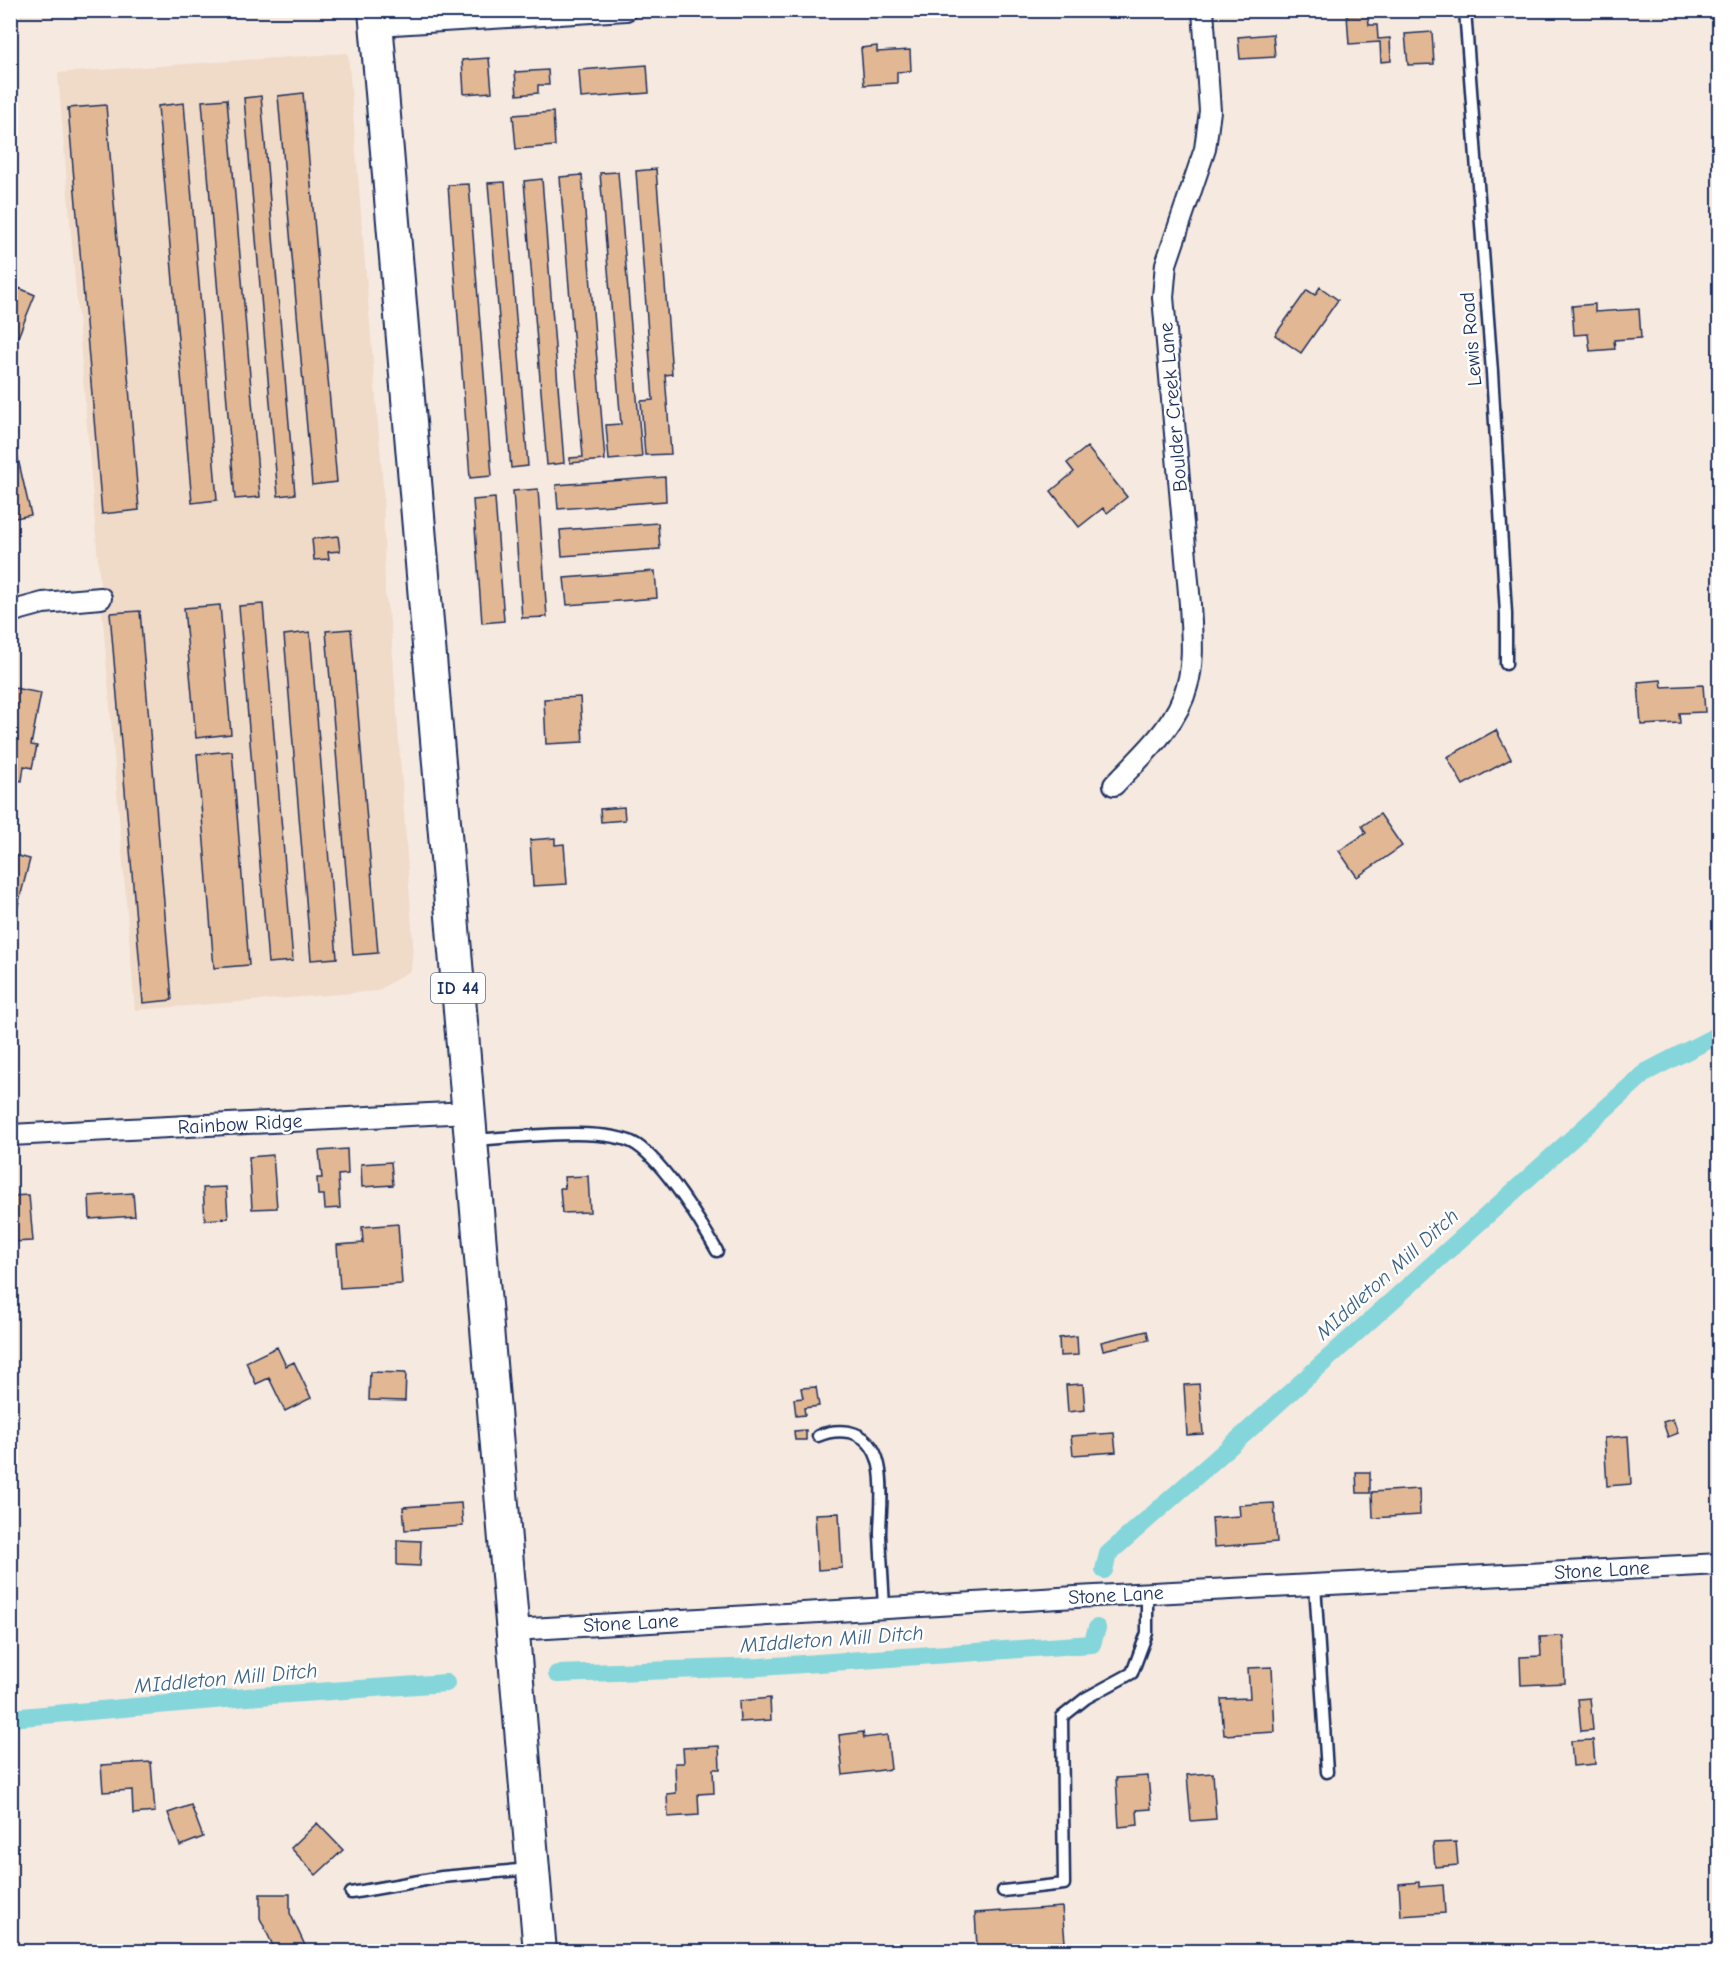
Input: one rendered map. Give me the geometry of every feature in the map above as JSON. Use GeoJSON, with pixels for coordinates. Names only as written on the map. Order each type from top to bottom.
{"type":"FeatureCollection","features":[{"type":"Feature","properties":{"kind":"main road","name":"ID 44"},"geometry":{"type":"LineString","coordinates":[[376,18],[540,1952]]}},
{"type":"Feature","properties":{"kind":"street"},"geometry":{"type":"LineString","coordinates":[[376,18],[626,10]]}},
{"type":"Feature","properties":{"kind":"street","name":"Boulder Creek Lane"},"geometry":{"type":"LineString","coordinates":[[1114,785],[1173,718],[1187,686],[1191,658],[1190,604],[1163,297],[1166,264],[1205,149],[1210,111],[1203,10]]}},
{"type":"Feature","properties":{"kind":"street"},"geometry":{"type":"LineString","coordinates":[[10,612],[43,603],[101,598]]}},
{"type":"Feature","properties":{"kind":"street","name":"Rainbow Ridge"},"geometry":{"type":"LineString","coordinates":[[10,1135],[470,1126]]}},
{"type":"Feature","properties":{"kind":"street","name":"Stone Lane"},"geometry":{"type":"LineString","coordinates":[[513,1630],[1147,1593],[1719,1564]]}},
{"type":"Feature","properties":{"kind":"lane","name":"Lewis Road"},"geometry":{"type":"LineString","coordinates":[[1465,10],[1492,372],[1506,614],[1506,664]]}},
{"type":"Feature","properties":{"kind":"lane"},"geometry":{"type":"LineString","coordinates":[[470,1126],[596,1134],[618,1137],[637,1145],[655,1162],[700,1220],[717,1251]]}},
{"type":"Feature","properties":{"kind":"lane"},"geometry":{"type":"LineString","coordinates":[[818,1436],[839,1430],[853,1433],[872,1446],[881,1469],[880,1534],[884,1609]]}},
{"type":"Feature","properties":{"kind":"lane"},"geometry":{"type":"LineString","coordinates":[[1315,1584],[1327,1772]]}},
{"type":"Feature","properties":{"kind":"lane"},"geometry":{"type":"LineString","coordinates":[[1004,1891],[1064,1884],[1062,1716],[1086,1698],[1132,1673],[1147,1633],[1147,1593]]}},
{"type":"Feature","properties":{"kind":"lane"},"geometry":{"type":"LineString","coordinates":[[351,1893],[442,1877],[534,1869]]}},
{"type":"Feature","properties":{"kind":"shaded area"},"geometry":{"type":"Polygon","coordinates":[[[348,53],[383,486],[385,594],[391,629],[413,943],[411,970],[377,991],[135,1010],[58,73],[348,53]]]}},
{"type":"Feature","properties":{"kind":"building"},"geometry":{"type":"Polygon","coordinates":[[[1368,14],[1369,25],[1377,25],[1378,39],[1390,38],[1391,61],[1381,62],[1380,42],[1349,44],[1347,15],[1368,14]]]}},
{"type":"Feature","properties":{"kind":"building"},"geometry":{"type":"Polygon","coordinates":[[[1432,32],[1434,64],[1408,65],[1405,34],[1432,32]]]}},
{"type":"Feature","properties":{"kind":"building"},"geometry":{"type":"Polygon","coordinates":[[[1273,34],[1275,57],[1240,59],[1238,37],[1273,34]]]}},
{"type":"Feature","properties":{"kind":"building"},"geometry":{"type":"Polygon","coordinates":[[[877,46],[877,52],[910,50],[911,71],[897,72],[897,83],[864,85],[861,48],[877,46]]]}},
{"type":"Feature","properties":{"kind":"building"},"geometry":{"type":"Polygon","coordinates":[[[489,58],[492,92],[464,94],[462,60],[489,58]]]}},
{"type":"Feature","properties":{"kind":"building"},"geometry":{"type":"Polygon","coordinates":[[[647,65],[649,93],[581,98],[579,70],[647,65]]]}},
{"type":"Feature","properties":{"kind":"building"},"geometry":{"type":"Polygon","coordinates":[[[548,70],[549,85],[538,85],[538,93],[517,95],[515,72],[548,70]]]}},
{"type":"Feature","properties":{"kind":"building"},"geometry":{"type":"Polygon","coordinates":[[[303,93],[337,482],[312,485],[278,96],[303,93]]]}},
{"type":"Feature","properties":{"kind":"building"},"geometry":{"type":"Polygon","coordinates":[[[261,96],[295,494],[278,496],[244,98],[261,96]]]}},
{"type":"Feature","properties":{"kind":"building"},"geometry":{"type":"Polygon","coordinates":[[[227,99],[260,497],[235,499],[202,101],[227,99]]]}},
{"type":"Feature","properties":{"kind":"building"},"geometry":{"type":"Polygon","coordinates":[[[184,103],[217,500],[192,503],[158,106],[184,103]]]}},
{"type":"Feature","properties":{"kind":"building"},"geometry":{"type":"Polygon","coordinates":[[[106,105],[139,510],[102,514],[68,108],[106,105]]]}},
{"type":"Feature","properties":{"kind":"building"},"geometry":{"type":"Polygon","coordinates":[[[553,112],[555,146],[516,149],[513,115],[553,112]]]}},
{"type":"Feature","properties":{"kind":"building"},"geometry":{"type":"Polygon","coordinates":[[[656,169],[672,374],[665,375],[671,454],[645,455],[641,401],[653,400],[636,171],[656,169]]]}},
{"type":"Feature","properties":{"kind":"building"},"geometry":{"type":"Polygon","coordinates":[[[618,172],[642,457],[609,460],[606,425],[621,424],[600,173],[618,172]]]}},
{"type":"Feature","properties":{"kind":"building"},"geometry":{"type":"Polygon","coordinates":[[[582,175],[605,460],[570,463],[570,458],[583,457],[560,177],[582,175]]]}},
{"type":"Feature","properties":{"kind":"building"},"geometry":{"type":"Polygon","coordinates":[[[542,179],[564,463],[547,465],[524,181],[542,179]]]}},
{"type":"Feature","properties":{"kind":"building"},"geometry":{"type":"Polygon","coordinates":[[[505,182],[528,466],[511,468],[488,183],[505,182]]]}},
{"type":"Feature","properties":{"kind":"building"},"geometry":{"type":"Polygon","coordinates":[[[469,184],[492,476],[470,478],[448,185],[469,184]]]}},
{"type":"Feature","properties":{"kind":"building"},"geometry":{"type":"Polygon","coordinates":[[[1320,287],[1338,300],[1301,353],[1275,335],[1307,290],[1315,295],[1320,287]]]}},
{"type":"Feature","properties":{"kind":"building"},"geometry":{"type":"Polygon","coordinates":[[[19,288],[35,295],[18,337],[10,334],[10,293],[16,295],[19,288]]]}},
{"type":"Feature","properties":{"kind":"building"},"geometry":{"type":"Polygon","coordinates":[[[1595,304],[1595,312],[1639,309],[1641,338],[1614,340],[1615,349],[1590,351],[1588,334],[1574,335],[1572,306],[1595,304]]]}},
{"type":"Feature","properties":{"kind":"building"},"geometry":{"type":"Polygon","coordinates":[[[15,446],[31,515],[10,519],[10,447],[15,446]]]}},
{"type":"Feature","properties":{"kind":"building"},"geometry":{"type":"Polygon","coordinates":[[[1087,447],[1127,497],[1107,513],[1103,508],[1079,527],[1051,491],[1074,472],[1067,463],[1087,447]]]}},
{"type":"Feature","properties":{"kind":"building"},"geometry":{"type":"Polygon","coordinates":[[[665,477],[666,501],[558,509],[556,485],[665,477]]]}},
{"type":"Feature","properties":{"kind":"building"},"geometry":{"type":"Polygon","coordinates":[[[538,489],[547,617],[522,618],[513,491],[538,489]]]}},
{"type":"Feature","properties":{"kind":"building"},"geometry":{"type":"Polygon","coordinates":[[[495,498],[504,621],[482,623],[473,500],[495,498]]]}},
{"type":"Feature","properties":{"kind":"building"},"geometry":{"type":"Polygon","coordinates":[[[658,523],[660,549],[562,556],[560,530],[658,523]]]}},
{"type":"Feature","properties":{"kind":"building"},"geometry":{"type":"Polygon","coordinates":[[[338,536],[340,551],[328,552],[329,559],[314,560],[312,539],[338,536]]]}},
{"type":"Feature","properties":{"kind":"building"},"geometry":{"type":"Polygon","coordinates":[[[655,571],[657,598],[567,605],[564,578],[655,571]]]}},
{"type":"Feature","properties":{"kind":"building"},"geometry":{"type":"Polygon","coordinates":[[[263,604],[293,961],[268,963],[239,606],[263,604]]]}},
{"type":"Feature","properties":{"kind":"building"},"geometry":{"type":"Polygon","coordinates":[[[220,605],[231,734],[196,738],[184,608],[220,605]]]}},
{"type":"Feature","properties":{"kind":"building"},"geometry":{"type":"Polygon","coordinates":[[[140,611],[172,1000],[143,1003],[110,613],[140,611]]]}},
{"type":"Feature","properties":{"kind":"building"},"geometry":{"type":"Polygon","coordinates":[[[351,629],[378,953],[353,955],[326,631],[351,629]]]}},
{"type":"Feature","properties":{"kind":"building"},"geometry":{"type":"Polygon","coordinates":[[[310,632],[337,958],[311,960],[284,635],[310,632]]]}},
{"type":"Feature","properties":{"kind":"building"},"geometry":{"type":"Polygon","coordinates":[[[1661,680],[1662,687],[1703,685],[1705,712],[1679,713],[1680,723],[1641,725],[1638,682],[1661,680]]]}},
{"type":"Feature","properties":{"kind":"building"},"geometry":{"type":"Polygon","coordinates":[[[14,688],[41,693],[31,745],[37,746],[32,768],[24,766],[22,781],[10,779],[10,704],[14,688]]]}},
{"type":"Feature","properties":{"kind":"building"},"geometry":{"type":"Polygon","coordinates":[[[580,697],[583,742],[546,744],[544,699],[580,697]]]}},
{"type":"Feature","properties":{"kind":"building"},"geometry":{"type":"Polygon","coordinates":[[[1496,730],[1511,759],[1463,785],[1447,757],[1496,730]]]}},
{"type":"Feature","properties":{"kind":"building"},"geometry":{"type":"Polygon","coordinates":[[[232,751],[249,965],[214,968],[197,754],[232,751]]]}},
{"type":"Feature","properties":{"kind":"building"},"geometry":{"type":"Polygon","coordinates":[[[624,807],[625,820],[601,822],[600,809],[624,807]]]}},
{"type":"Feature","properties":{"kind":"building"},"geometry":{"type":"Polygon","coordinates":[[[1380,814],[1402,846],[1357,877],[1339,851],[1366,833],[1362,826],[1380,814]]]}},
{"type":"Feature","properties":{"kind":"building"},"geometry":{"type":"Polygon","coordinates":[[[555,838],[555,845],[564,844],[567,884],[533,886],[530,840],[555,838]]]}},
{"type":"Feature","properties":{"kind":"building"},"geometry":{"type":"Polygon","coordinates":[[[10,854],[30,859],[10,936],[10,854]]]}},
{"type":"Feature","properties":{"kind":"building"},"geometry":{"type":"Polygon","coordinates":[[[347,1149],[348,1174],[338,1175],[340,1208],[325,1209],[324,1195],[318,1195],[317,1178],[322,1178],[319,1151],[347,1149]]]}},
{"type":"Feature","properties":{"kind":"building"},"geometry":{"type":"Polygon","coordinates":[[[273,1155],[277,1208],[252,1209],[249,1157],[273,1155]]]}},
{"type":"Feature","properties":{"kind":"building"},"geometry":{"type":"Polygon","coordinates":[[[391,1162],[393,1185],[362,1187],[361,1164],[391,1162]]]}},
{"type":"Feature","properties":{"kind":"building"},"geometry":{"type":"Polygon","coordinates":[[[588,1176],[590,1212],[562,1213],[560,1188],[565,1188],[564,1177],[588,1176]]]}},
{"type":"Feature","properties":{"kind":"building"},"geometry":{"type":"Polygon","coordinates":[[[226,1187],[228,1218],[205,1220],[203,1188],[226,1187]]]}},
{"type":"Feature","properties":{"kind":"building"},"geometry":{"type":"Polygon","coordinates":[[[133,1193],[135,1216],[90,1219],[89,1196],[133,1193]]]}},
{"type":"Feature","properties":{"kind":"building"},"geometry":{"type":"Polygon","coordinates":[[[29,1195],[33,1241],[10,1242],[10,1196],[29,1195]]]}},
{"type":"Feature","properties":{"kind":"building"},"geometry":{"type":"Polygon","coordinates":[[[398,1224],[402,1284],[340,1288],[337,1245],[363,1243],[362,1227],[398,1224]]]}},
{"type":"Feature","properties":{"kind":"building"},"geometry":{"type":"Polygon","coordinates":[[[1147,1331],[1149,1340],[1103,1350],[1101,1342],[1147,1331]]]}},
{"type":"Feature","properties":{"kind":"building"},"geometry":{"type":"Polygon","coordinates":[[[1077,1336],[1078,1355],[1060,1356],[1059,1338],[1077,1336]]]}},
{"type":"Feature","properties":{"kind":"building"},"geometry":{"type":"Polygon","coordinates":[[[277,1347],[286,1366],[294,1362],[311,1398],[285,1411],[269,1378],[256,1384],[246,1362],[277,1347]]]}},
{"type":"Feature","properties":{"kind":"building"},"geometry":{"type":"Polygon","coordinates":[[[370,1372],[406,1373],[405,1401],[369,1400],[370,1372]]]}},
{"type":"Feature","properties":{"kind":"building"},"geometry":{"type":"Polygon","coordinates":[[[1083,1384],[1085,1410],[1068,1412],[1066,1385],[1083,1384]]]}},
{"type":"Feature","properties":{"kind":"building"},"geometry":{"type":"Polygon","coordinates":[[[1199,1384],[1203,1434],[1187,1435],[1184,1385],[1199,1384]]]}},
{"type":"Feature","properties":{"kind":"building"},"geometry":{"type":"Polygon","coordinates":[[[816,1387],[819,1406],[804,1408],[805,1415],[796,1416],[794,1399],[803,1398],[801,1388],[816,1387]]]}},
{"type":"Feature","properties":{"kind":"building"},"geometry":{"type":"Polygon","coordinates":[[[1673,1419],[1678,1433],[1668,1437],[1663,1422],[1673,1419]]]}},
{"type":"Feature","properties":{"kind":"building"},"geometry":{"type":"Polygon","coordinates":[[[806,1430],[806,1440],[795,1440],[794,1431],[806,1430]]]}},
{"type":"Feature","properties":{"kind":"building"},"geometry":{"type":"Polygon","coordinates":[[[1114,1433],[1116,1452],[1073,1455],[1071,1436],[1114,1433]]]}},
{"type":"Feature","properties":{"kind":"building"},"geometry":{"type":"Polygon","coordinates":[[[1628,1436],[1631,1484],[1607,1486],[1604,1438],[1628,1436]]]}},
{"type":"Feature","properties":{"kind":"building"},"geometry":{"type":"Polygon","coordinates":[[[1356,1472],[1370,1472],[1370,1493],[1357,1493],[1356,1472]]]}},
{"type":"Feature","properties":{"kind":"building"},"geometry":{"type":"Polygon","coordinates":[[[1419,1489],[1420,1515],[1373,1518],[1372,1492],[1419,1489]]]}},
{"type":"Feature","properties":{"kind":"building"},"geometry":{"type":"Polygon","coordinates":[[[461,1503],[463,1526],[405,1530],[403,1507],[461,1503]]]}},
{"type":"Feature","properties":{"kind":"building"},"geometry":{"type":"Polygon","coordinates":[[[1274,1503],[1277,1542],[1214,1547],[1212,1518],[1240,1516],[1239,1505],[1274,1503]]]}},
{"type":"Feature","properties":{"kind":"building"},"geometry":{"type":"Polygon","coordinates":[[[839,1513],[842,1568],[818,1570],[815,1514],[839,1513]]]}},
{"type":"Feature","properties":{"kind":"building"},"geometry":{"type":"Polygon","coordinates":[[[397,1540],[421,1541],[420,1566],[397,1565],[397,1540]]]}},
{"type":"Feature","properties":{"kind":"building"},"geometry":{"type":"Polygon","coordinates":[[[1563,1636],[1565,1683],[1521,1685],[1520,1657],[1541,1656],[1540,1637],[1563,1636]]]}},
{"type":"Feature","properties":{"kind":"building"},"geometry":{"type":"Polygon","coordinates":[[[1272,1667],[1275,1732],[1224,1735],[1221,1699],[1250,1698],[1248,1668],[1272,1667]]]}},
{"type":"Feature","properties":{"kind":"building"},"geometry":{"type":"Polygon","coordinates":[[[770,1698],[771,1720],[740,1722],[739,1701],[770,1698]]]}},
{"type":"Feature","properties":{"kind":"building"},"geometry":{"type":"Polygon","coordinates":[[[1590,1698],[1593,1730],[1581,1731],[1578,1699],[1590,1698]]]}},
{"type":"Feature","properties":{"kind":"building"},"geometry":{"type":"Polygon","coordinates":[[[863,1732],[864,1738],[887,1735],[891,1769],[843,1775],[839,1735],[863,1732]]]}},
{"type":"Feature","properties":{"kind":"building"},"geometry":{"type":"Polygon","coordinates":[[[1593,1740],[1595,1764],[1573,1766],[1571,1741],[1593,1740]]]}},
{"type":"Feature","properties":{"kind":"building"},"geometry":{"type":"Polygon","coordinates":[[[719,1746],[720,1769],[713,1769],[714,1793],[698,1794],[699,1815],[668,1817],[667,1794],[676,1793],[675,1763],[684,1763],[683,1748],[719,1746]]]}},
{"type":"Feature","properties":{"kind":"building"},"geometry":{"type":"Polygon","coordinates":[[[151,1762],[155,1812],[133,1814],[132,1790],[103,1792],[101,1765],[151,1762]]]}},
{"type":"Feature","properties":{"kind":"building"},"geometry":{"type":"Polygon","coordinates":[[[1213,1773],[1216,1819],[1191,1821],[1187,1775],[1213,1773]]]}},
{"type":"Feature","properties":{"kind":"building"},"geometry":{"type":"Polygon","coordinates":[[[1148,1776],[1151,1809],[1137,1810],[1138,1825],[1119,1827],[1116,1778],[1148,1776]]]}},
{"type":"Feature","properties":{"kind":"building"},"geometry":{"type":"Polygon","coordinates":[[[191,1805],[203,1837],[180,1846],[168,1813],[191,1805]]]}},
{"type":"Feature","properties":{"kind":"building"},"geometry":{"type":"Polygon","coordinates":[[[317,1823],[343,1850],[316,1875],[291,1848],[317,1823]]]}},
{"type":"Feature","properties":{"kind":"building"},"geometry":{"type":"Polygon","coordinates":[[[1456,1842],[1458,1865],[1435,1867],[1433,1843],[1456,1842]]]}},
{"type":"Feature","properties":{"kind":"building"},"geometry":{"type":"Polygon","coordinates":[[[1419,1882],[1419,1887],[1443,1885],[1445,1913],[1401,1916],[1399,1884],[1419,1882]]]}},
{"type":"Feature","properties":{"kind":"building"},"geometry":{"type":"Polygon","coordinates":[[[260,1894],[290,1894],[290,1913],[308,1952],[276,1952],[260,1918],[260,1894]]]}},
{"type":"Feature","properties":{"kind":"building"},"geometry":{"type":"Polygon","coordinates":[[[1062,1907],[1065,1942],[977,1946],[975,1913],[1062,1907]]]}},
{"type":"Feature","properties":{"kind":"waterway","name":"MIddleton Mill Ditch"},"geometry":{"type":"LineString","coordinates":[[1104,1570],[1108,1554],[1646,1072],[1720,1034]]}},
{"type":"Feature","properties":{"kind":"waterway","name":"MIddleton Mill Ditch"},"geometry":{"type":"LineString","coordinates":[[557,1674],[760,1667],[1092,1644],[1097,1628]]}},
{"type":"Feature","properties":{"kind":"waterway","name":"MIddleton Mill Ditch"},"geometry":{"type":"LineString","coordinates":[[10,1718],[259,1696],[446,1683]]}}]}
